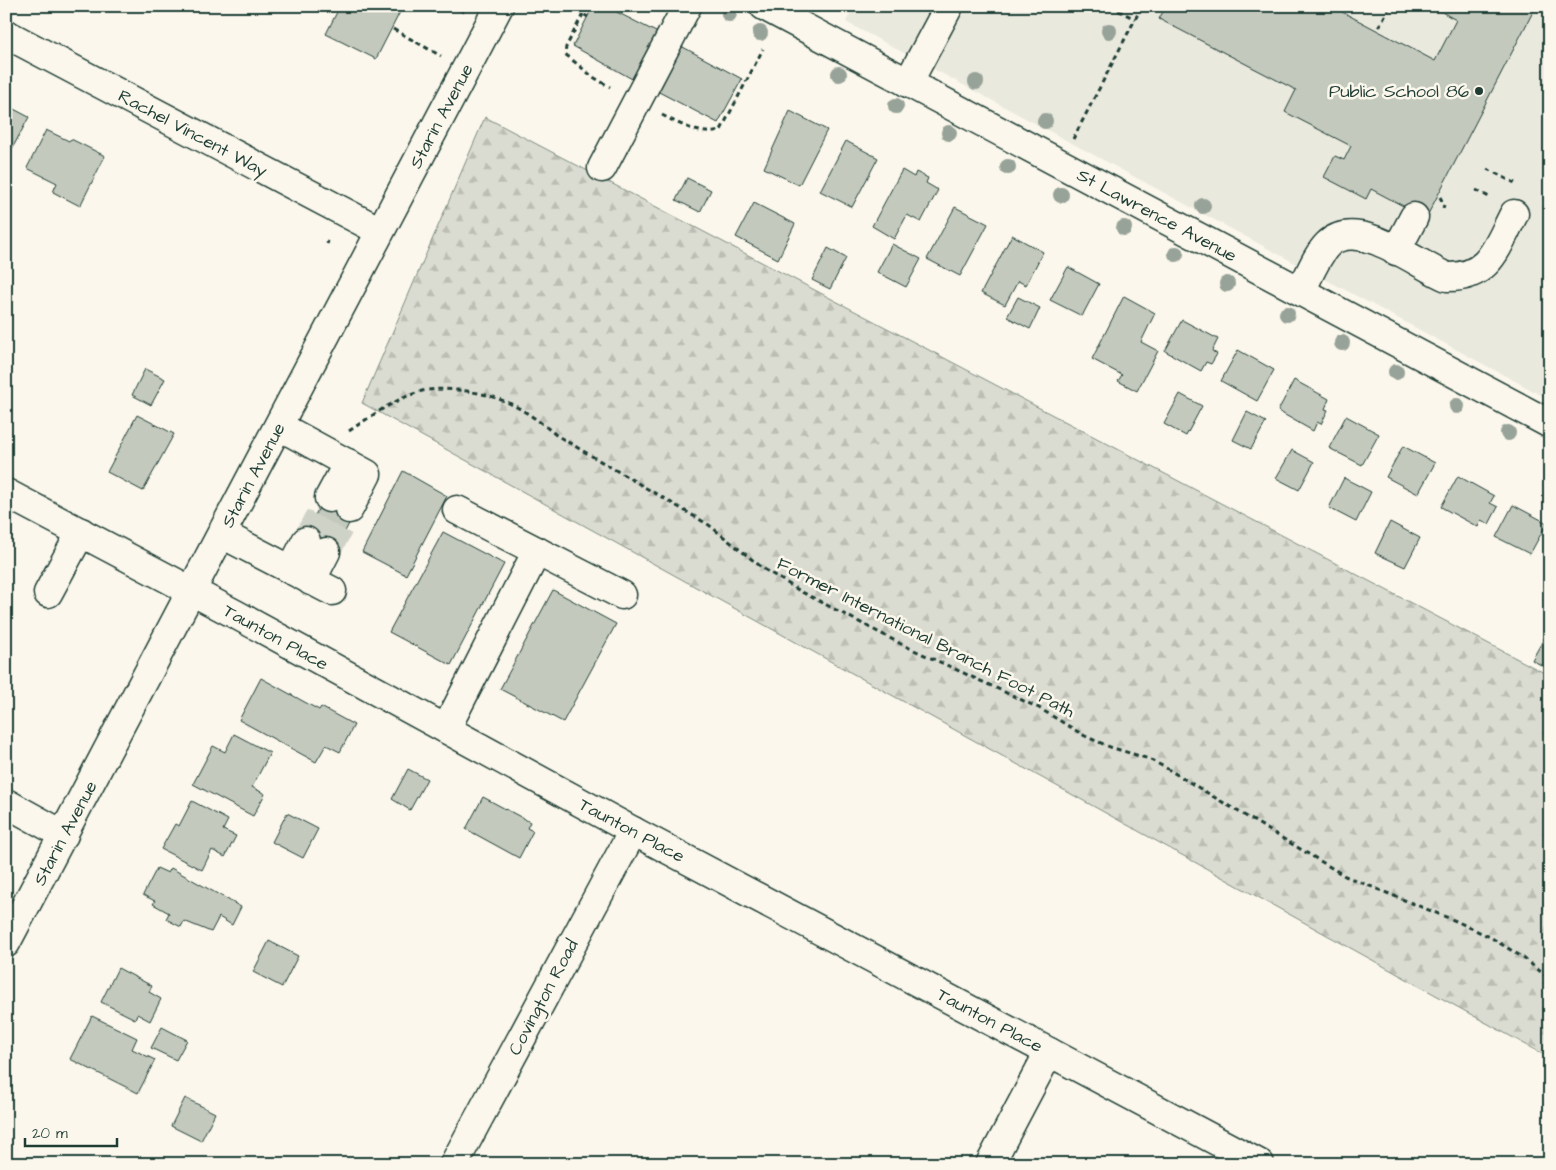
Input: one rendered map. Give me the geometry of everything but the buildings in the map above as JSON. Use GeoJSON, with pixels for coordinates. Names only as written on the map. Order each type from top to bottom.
{"type":"FeatureCollection","features":[{"type":"Feature","properties":{"kind":"street","name":"Starin Avenue"},"geometry":{"type":"LineString","coordinates":[[6,943],[499,6]]}},
{"type":"Feature","properties":{"kind":"street"},"geometry":{"type":"LineString","coordinates":[[602,168],[687,6]]}},
{"type":"Feature","properties":{"kind":"street","name":"St Lawrence Avenue"},"geometry":{"type":"LineString","coordinates":[[764,6],[1550,424]]}},
{"type":"Feature","properties":{"kind":"street"},"geometry":{"type":"LineString","coordinates":[[908,83],[949,6]]}},
{"type":"Feature","properties":{"kind":"street","name":"Rachel Vincent Way"},"geometry":{"type":"LineString","coordinates":[[6,34],[380,231]]}},
{"type":"Feature","properties":{"kind":"street"},"geometry":{"type":"LineString","coordinates":[[1301,291],[1328,244],[1339,237],[1350,234],[1362,235],[1447,277],[1460,278],[1474,274],[1491,258],[1514,214]]}},
{"type":"Feature","properties":{"kind":"street"},"geometry":{"type":"LineString","coordinates":[[1396,251],[1414,217]]}},
{"type":"Feature","properties":{"kind":"street"},"geometry":{"type":"LineString","coordinates":[[279,426],[367,474],[339,504]]}},
{"type":"Feature","properties":{"kind":"street","name":"Taunton Place"},"geometry":{"type":"LineString","coordinates":[[6,493],[192,591],[632,831],[1260,1164]]}},
{"type":"Feature","properties":{"kind":"street"},"geometry":{"type":"LineString","coordinates":[[457,510],[622,595]]}},
{"type":"Feature","properties":{"kind":"street"},"geometry":{"type":"LineString","coordinates":[[48,593],[81,532]]}},
{"type":"Feature","properties":{"kind":"street"},"geometry":{"type":"LineString","coordinates":[[222,534],[311,581],[316,547]]}},
{"type":"Feature","properties":{"kind":"street"},"geometry":{"type":"LineString","coordinates":[[446,729],[537,551]]}},
{"type":"Feature","properties":{"kind":"street"},"geometry":{"type":"LineString","coordinates":[[6,803],[64,835]]}},
{"type":"Feature","properties":{"kind":"street","name":"Covington Road"},"geometry":{"type":"LineString","coordinates":[[454,1164],[632,831]]}},
{"type":"Feature","properties":{"kind":"street"},"geometry":{"type":"LineString","coordinates":[[990,1164],[1050,1052]]}},
{"type":"Feature","properties":{"kind":"path"},"geometry":{"type":"LineString","coordinates":[[452,6],[461,11]]}},
{"type":"Feature","properties":{"kind":"path"},"geometry":{"type":"LineString","coordinates":[[569,6],[588,16]]}},
{"type":"Feature","properties":{"kind":"path"},"geometry":{"type":"LineString","coordinates":[[1110,6],[1135,20]]}},
{"type":"Feature","properties":{"kind":"path"},"geometry":{"type":"LineString","coordinates":[[1070,145],[1142,6]]}},
{"type":"Feature","properties":{"kind":"path"},"geometry":{"type":"LineString","coordinates":[[1379,27],[1390,6]]}},
{"type":"Feature","properties":{"kind":"path"},"geometry":{"type":"LineString","coordinates":[[583,14],[564,52],[569,59],[593,77]]}},
{"type":"Feature","properties":{"kind":"path"},"geometry":{"type":"LineString","coordinates":[[393,29],[439,55]]}},
{"type":"Feature","properties":{"kind":"path"},"geometry":{"type":"LineString","coordinates":[[678,123],[710,133],[721,130],[763,49]]}},
{"type":"Feature","properties":{"kind":"path"},"geometry":{"type":"LineString","coordinates":[[1487,169],[1511,181]]}},
{"type":"Feature","properties":{"kind":"path"},"geometry":{"type":"LineString","coordinates":[[1440,197],[1444,205]]}},
{"type":"Feature","properties":{"kind":"path","name":"Former International Branch Foot Path"},"geometry":{"type":"LineString","coordinates":[[338,458],[344,434],[402,398],[437,388],[491,395],[533,416],[556,435],[708,525],[764,569],[800,591],[901,644],[1039,708],[1085,736],[1166,768],[1345,876],[1490,937],[1522,957],[1550,979]]}},
{"type":"Feature","properties":{"kind":"shaded area"},"geometry":{"type":"Polygon","coordinates":[[[854,6],[1550,6],[1550,400],[846,22],[854,6]]]}},
{"type":"Feature","properties":{"kind":"green space"},"geometry":{"type":"Polygon","coordinates":[[[485,117],[1550,676],[1550,1058],[362,403],[485,117]]]}},
{"type":"Feature","properties":{"kind":"tunnel"},"geometry":{"type":"LineString","coordinates":[[306,541],[329,498]]}},
{"type":"Feature","properties":{"kind":"tunnel"},"geometry":{"type":"LineString","coordinates":[[326,552],[349,509]]}},
{"type":"Feature","properties":{"kind":"place","name":"Public School 86"},"geometry":{"type":"Point","coordinates":[1479,91]}}]}
